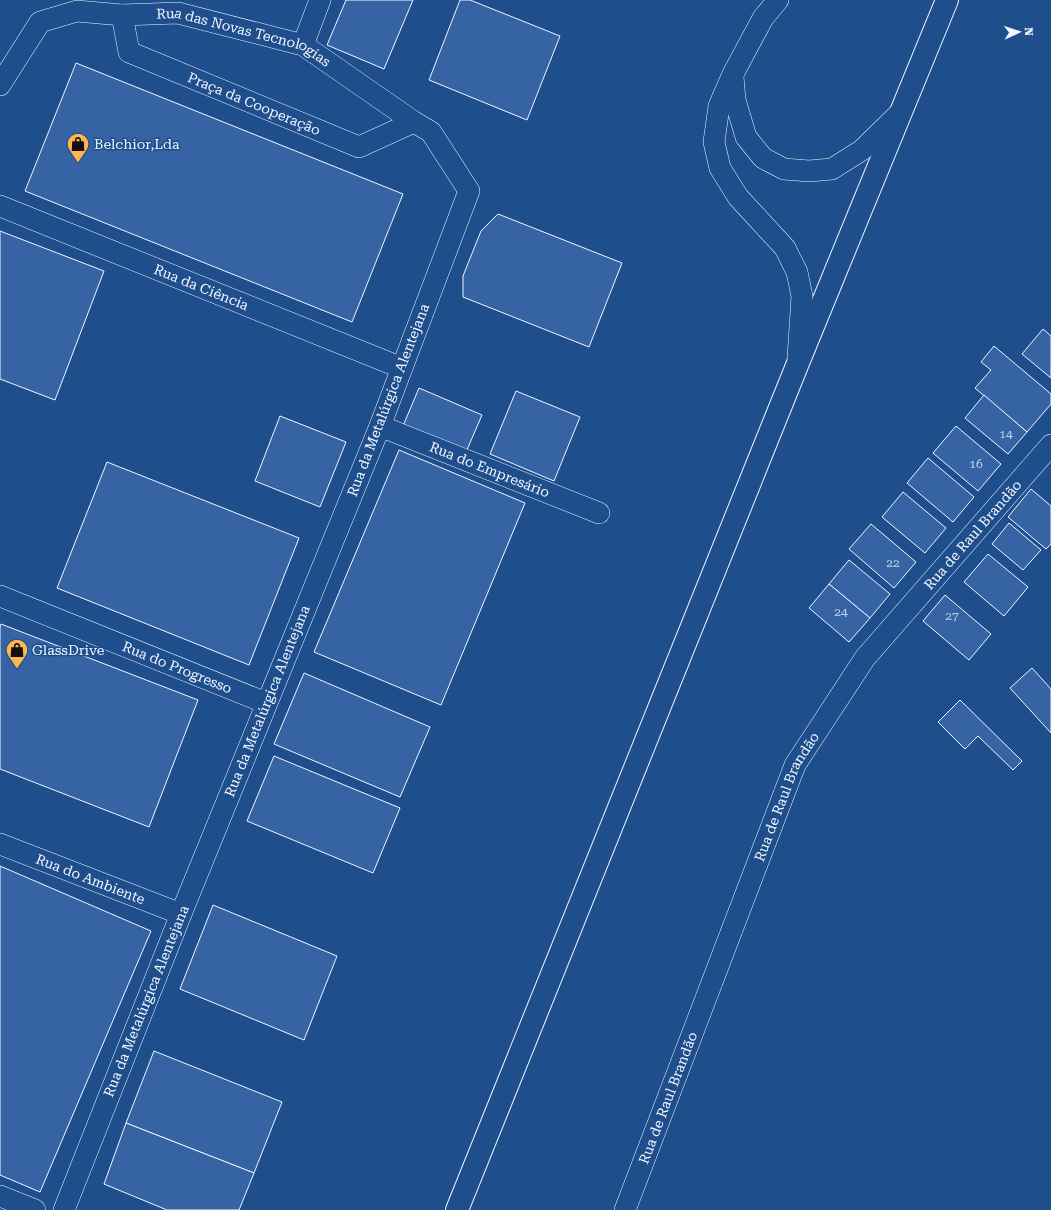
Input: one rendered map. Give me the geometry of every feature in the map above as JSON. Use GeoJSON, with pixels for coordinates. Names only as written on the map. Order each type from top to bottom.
{"type":"FeatureCollection","features":[{"type":"Feature","properties":{"kind":"main road"},"geometry":{"type":"LineString","coordinates":[[457,1210],[798,363],[947,0]]}},
{"type":"Feature","properties":{"kind":"street"},"geometry":{"type":"LineString","coordinates":[[303,45],[320,0]]}},
{"type":"Feature","properties":{"kind":"street"},"geometry":{"type":"LineString","coordinates":[[778,0],[763,18],[733,74],[719,106],[714,142],[720,168],[738,197],[785,248],[797,272],[802,296],[798,363]]}},
{"type":"Feature","properties":{"kind":"street","name":"Rua das Novas Tecnologias"},"geometry":{"type":"LineString","coordinates":[[0,85],[40,22],[76,5],[122,15],[178,13],[303,45],[414,122],[431,132],[469,191]]}},
{"type":"Feature","properties":{"kind":"street","name":"Praça da Cooperação"},"geometry":{"type":"LineString","coordinates":[[122,15],[129,52],[359,147],[414,122]]}},
{"type":"Feature","properties":{"kind":"street"},"geometry":{"type":"LineString","coordinates":[[733,74],[735,100],[746,137],[763,158],[784,169],[809,172],[832,169],[862,150],[901,112]]}},
{"type":"Feature","properties":{"kind":"street","name":"Rua da Metalúrgica Alentejana"},"geometry":{"type":"LineString","coordinates":[[64,1210],[266,703],[380,426],[469,191]]}},
{"type":"Feature","properties":{"kind":"street","name":"Rua da Ciência"},"geometry":{"type":"LineString","coordinates":[[0,206],[402,368]]}},
{"type":"Feature","properties":{"kind":"street","name":"Rua do Empresário"},"geometry":{"type":"LineString","coordinates":[[380,426],[599,513]]}},
{"type":"Feature","properties":{"kind":"street","name":"Rua de Raul Brandão"},"geometry":{"type":"LineString","coordinates":[[625,1210],[795,765],[866,658],[1051,445]]}},
{"type":"Feature","properties":{"kind":"street","name":"Rua do Progresso"},"geometry":{"type":"LineString","coordinates":[[0,596],[266,703]]}},
{"type":"Feature","properties":{"kind":"street","name":"Rua do Ambiente"},"geometry":{"type":"LineString","coordinates":[[0,844],[181,914]]}},
{"type":"Feature","properties":{"kind":"street"},"geometry":{"type":"LineString","coordinates":[[0,1196],[35,1210]]}},
{"type":"Feature","properties":{"kind":"building"},"geometry":{"type":"Polygon","coordinates":[[[346,0],[413,0],[384,69],[327,45],[346,0]]]}},
{"type":"Feature","properties":{"kind":"building"},"geometry":{"type":"Polygon","coordinates":[[[460,0],[470,0],[560,36],[527,120],[429,80],[460,0]]]}},
{"type":"Feature","properties":{"kind":"building"},"geometry":{"type":"Polygon","coordinates":[[[76,63],[403,194],[352,322],[25,191],[76,63]]]}},
{"type":"Feature","properties":{"kind":"building"},"geometry":{"type":"Polygon","coordinates":[[[498,214],[622,263],[589,347],[463,297],[463,276],[481,231],[498,214]]]}},
{"type":"Feature","properties":{"kind":"building"},"geometry":{"type":"Polygon","coordinates":[[[0,231],[104,271],[55,400],[0,379],[0,231]]]}},
{"type":"Feature","properties":{"kind":"building"},"geometry":{"type":"Polygon","coordinates":[[[1043,329],[1051,336],[1051,378],[1022,354],[1043,329]]]}},
{"type":"Feature","properties":{"kind":"building"},"geometry":{"type":"Polygon","coordinates":[[[994,346],[1051,394],[1051,404],[1027,432],[975,388],[991,370],[981,362],[994,346]]]}},
{"type":"Feature","properties":{"kind":"building"},"geometry":{"type":"Polygon","coordinates":[[[419,388],[482,415],[466,452],[403,426],[419,388]]]}},
{"type":"Feature","properties":{"kind":"building"},"geometry":{"type":"Polygon","coordinates":[[[516,391],[580,417],[554,481],[490,454],[516,391]]]}},
{"type":"Feature","properties":{"kind":"building"},"geometry":{"type":"Polygon","coordinates":[[[984,395],[1027,432],[1008,454],[965,418],[984,395]]]}},
{"type":"Feature","properties":{"kind":"building"},"geometry":{"type":"Polygon","coordinates":[[[280,416],[346,442],[320,507],[255,481],[280,416]]]}},
{"type":"Feature","properties":{"kind":"building"},"geometry":{"type":"Polygon","coordinates":[[[956,426],[1001,464],[978,491],[933,453],[956,426]]]}},
{"type":"Feature","properties":{"kind":"building"},"geometry":{"type":"Polygon","coordinates":[[[399,450],[525,503],[441,705],[314,652],[399,450]]]}},
{"type":"Feature","properties":{"kind":"building"},"geometry":{"type":"Polygon","coordinates":[[[928,458],[974,497],[953,522],[907,483],[928,458]]]}},
{"type":"Feature","properties":{"kind":"building"},"geometry":{"type":"Polygon","coordinates":[[[107,462],[299,538],[249,665],[57,588],[107,462]]]}},
{"type":"Feature","properties":{"kind":"building"},"geometry":{"type":"Polygon","coordinates":[[[1031,489],[1051,506],[1051,544],[1046,549],[1008,517],[1031,489]]]}},
{"type":"Feature","properties":{"kind":"building"},"geometry":{"type":"Polygon","coordinates":[[[903,492],[946,528],[925,553],[882,517],[903,492]]]}},
{"type":"Feature","properties":{"kind":"building"},"geometry":{"type":"Polygon","coordinates":[[[1009,523],[1041,550],[1023,570],[992,544],[1009,523]]]}},
{"type":"Feature","properties":{"kind":"building"},"geometry":{"type":"Polygon","coordinates":[[[871,524],[916,562],[894,588],[849,549],[871,524]]]}},
{"type":"Feature","properties":{"kind":"building"},"geometry":{"type":"Polygon","coordinates":[[[988,554],[1028,587],[1004,616],[964,582],[988,554]]]}},
{"type":"Feature","properties":{"kind":"building"},"geometry":{"type":"Polygon","coordinates":[[[849,560],[890,594],[870,618],[829,584],[849,560]]]}},
{"type":"Feature","properties":{"kind":"building"},"geometry":{"type":"Polygon","coordinates":[[[829,584],[870,618],[849,642],[809,608],[829,584]]]}},
{"type":"Feature","properties":{"kind":"building"},"geometry":{"type":"Polygon","coordinates":[[[945,595],[991,634],[969,660],[923,621],[945,595]]]}},
{"type":"Feature","properties":{"kind":"building"},"geometry":{"type":"Polygon","coordinates":[[[1,624],[198,700],[149,827],[0,769],[1,624]]]}},
{"type":"Feature","properties":{"kind":"building"},"geometry":{"type":"Polygon","coordinates":[[[1032,668],[1051,689],[1051,733],[1010,688],[1032,668]]]}},
{"type":"Feature","properties":{"kind":"building"},"geometry":{"type":"Polygon","coordinates":[[[304,673],[430,727],[400,797],[274,744],[304,673]]]}},
{"type":"Feature","properties":{"kind":"building"},"geometry":{"type":"Polygon","coordinates":[[[960,700],[1022,761],[1013,770],[978,736],[965,749],[938,722],[960,700]]]}},
{"type":"Feature","properties":{"kind":"building"},"geometry":{"type":"Polygon","coordinates":[[[274,756],[400,808],[373,873],[247,821],[274,756]]]}},
{"type":"Feature","properties":{"kind":"building"},"geometry":{"type":"Polygon","coordinates":[[[0,866],[151,931],[40,1192],[0,1175],[0,866]]]}},
{"type":"Feature","properties":{"kind":"building"},"geometry":{"type":"Polygon","coordinates":[[[213,905],[337,956],[304,1040],[180,989],[213,905]]]}},
{"type":"Feature","properties":{"kind":"building"},"geometry":{"type":"Polygon","coordinates":[[[154,1051],[282,1102],[254,1173],[126,1123],[154,1051]]]}},
{"type":"Feature","properties":{"kind":"building"},"geometry":{"type":"Polygon","coordinates":[[[126,1123],[254,1173],[239,1210],[167,1210],[104,1184],[126,1123]]]}},
{"type":"Feature","properties":{"kind":"place","name":"Belchior,Lda"},"geometry":{"type":"Point","coordinates":[78,164]}},
{"type":"Feature","properties":{"kind":"place","name":"GlassDrive"},"geometry":{"type":"Point","coordinates":[17,670]}}]}
